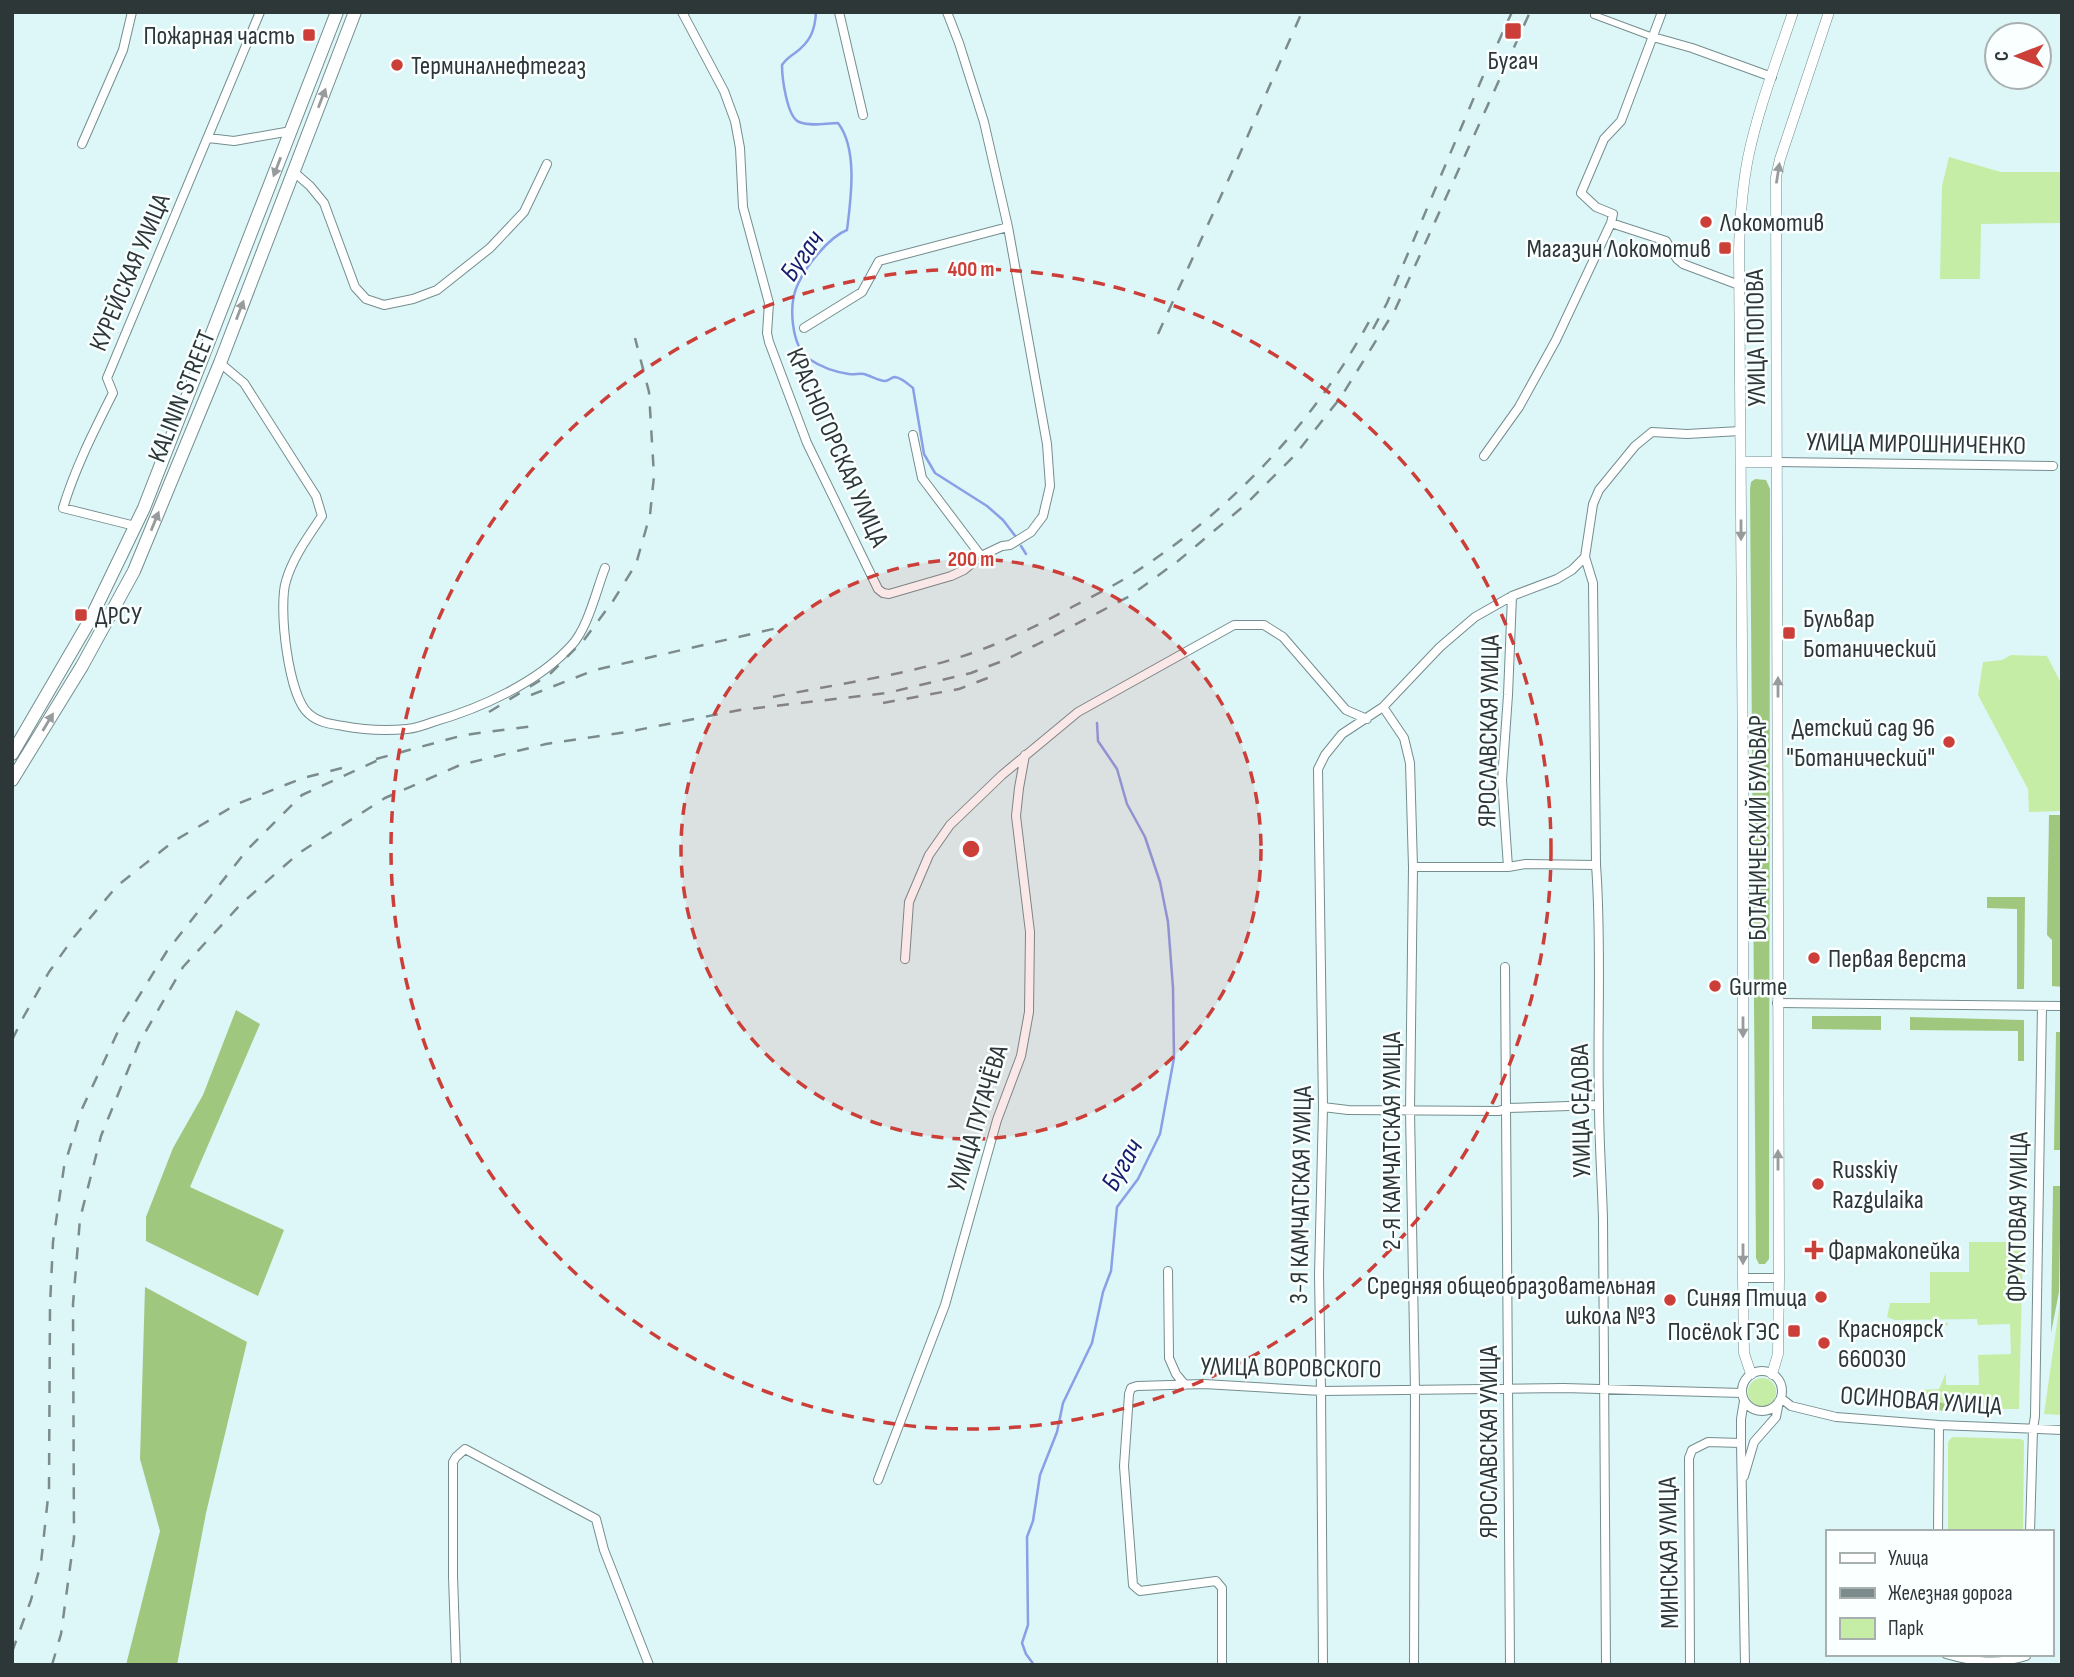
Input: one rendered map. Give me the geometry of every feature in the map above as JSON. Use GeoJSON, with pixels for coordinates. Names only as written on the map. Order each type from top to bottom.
{"type":"FeatureCollection","features":[{"type":"Feature","properties":{"kind":"main road"},"geometry":{"type":"LineString","coordinates":[[337,13],[354,16]]}},
{"type":"Feature","properties":{"kind":"main road","name":"KALININ STREET"},"geometry":{"type":"LineString","coordinates":[[12,754],[93,614],[144,508],[337,13]]}},
{"type":"Feature","properties":{"kind":"main road","name":"KALININ STREET"},"geometry":{"type":"LineString","coordinates":[[12,780],[82,666],[134,571],[220,363],[354,16]]}},
{"type":"Feature","properties":{"kind":"street"},"geometry":{"type":"LineString","coordinates":[[82,144],[123,50],[132,12]]}},
{"type":"Feature","properties":{"kind":"street","name":"КУРЕЙСКАЯ УЛИЦА"},"geometry":{"type":"LineString","coordinates":[[135,526],[63,508],[80,459],[113,394],[107,378],[260,12]]}},
{"type":"Feature","properties":{"kind":"street","name":"КРАСНОГОРСКАЯ УЛИЦА"},"geometry":{"type":"LineString","coordinates":[[682,12],[724,91],[735,121],[740,148],[743,207],[769,303],[769,342],[807,443],[878,589],[883,593],[889,594],[964,570],[981,556],[1010,545],[1031,532],[1043,516],[1050,486],[1047,444],[1008,227]]}},
{"type":"Feature","properties":{"kind":"street"},"geometry":{"type":"LineString","coordinates":[[839,12],[863,115]]}},
{"type":"Feature","properties":{"kind":"street"},"geometry":{"type":"LineString","coordinates":[[804,328],[862,292],[879,261],[1008,227],[984,122],[947,12]]}},
{"type":"Feature","properties":{"kind":"street"},"geometry":{"type":"LineString","coordinates":[[1484,456],[1519,407],[1556,340],[1611,223],[1613,214],[1596,207],[1581,193],[1604,139],[1621,121],[1662,12]]}},
{"type":"Feature","properties":{"kind":"street","name":"УЛИЦА ПОПОВА"},"geometry":{"type":"LineString","coordinates":[[1741,461],[1740,214],[1754,135],[1793,12]]}},
{"type":"Feature","properties":{"kind":"street","name":"УЛИЦА ПОПОВА"},"geometry":{"type":"LineString","coordinates":[[1777,462],[1776,177],[1829,12]]}},
{"type":"Feature","properties":{"kind":"street"},"geometry":{"type":"LineString","coordinates":[[1594,15],[1772,77]]}},
{"type":"Feature","properties":{"kind":"street"},"geometry":{"type":"LineString","coordinates":[[208,138],[234,141],[291,131]]}},
{"type":"Feature","properties":{"kind":"street"},"geometry":{"type":"LineString","coordinates":[[293,172],[310,186],[324,203],[355,287],[366,299],[384,304],[413,299],[438,290],[490,248],[524,212],[547,164]]}},
{"type":"Feature","properties":{"kind":"street"},"geometry":{"type":"LineString","coordinates":[[1611,223],[1666,241],[1677,260],[1683,264],[1739,285]]}},
{"type":"Feature","properties":{"kind":"street"},"geometry":{"type":"LineString","coordinates":[[220,363],[244,383],[316,496],[322,516],[298,552],[285,583],[283,617],[291,677],[302,707],[309,715],[324,723],[360,729],[409,729],[450,717],[510,692],[573,645],[585,623],[605,568]]}},
{"type":"Feature","properties":{"kind":"street"},"geometry":{"type":"LineString","coordinates":[[905,959],[909,902],[929,855],[950,825],[1025,755],[1078,712],[1234,625],[1264,625],[1283,637],[1346,710],[1367,719],[1383,708],[1440,647],[1475,617],[1512,596],[1557,579],[1572,570],[1585,557],[1593,504],[1599,490],[1635,446],[1652,432],[1687,434],[1740,431]]}},
{"type":"Feature","properties":{"kind":"street"},"geometry":{"type":"LineString","coordinates":[[913,435],[922,478],[981,556]]}},
{"type":"Feature","properties":{"kind":"street"},"geometry":{"type":"LineString","coordinates":[[1741,461],[1777,462]]}},
{"type":"Feature","properties":{"kind":"street","name":"БОТАНИЧЕСКИЙ БУЛЬВАР"},"geometry":{"type":"LineString","coordinates":[[1741,461],[1743,1278],[1744,1353],[1751,1374]]}},
{"type":"Feature","properties":{"kind":"street","name":"УЛИЦА МИРОШНИЧЕНКО"},"geometry":{"type":"LineString","coordinates":[[1777,462],[2053,467]]}},
{"type":"Feature","properties":{"kind":"street","name":"БОТАНИЧЕСКИЙ БУЛЬВАР"},"geometry":{"type":"LineString","coordinates":[[1772,1374],[1778,1354],[1779,1278],[1777,462]]}},
{"type":"Feature","properties":{"kind":"street","name":"УЛИЦА СЕДОВА"},"geometry":{"type":"LineString","coordinates":[[1585,557],[1593,583],[1599,1105],[1603,1219],[1602,1390],[1606,1665]]}},
{"type":"Feature","properties":{"kind":"street","name":"ЯРОСЛАВСКАЯ УЛИЦА"},"geometry":{"type":"LineString","coordinates":[[1508,867],[1502,780],[1512,596]]}},
{"type":"Feature","properties":{"kind":"street","name":"2-Я КАМЧАТСКАЯ УЛИЦА"},"geometry":{"type":"LineString","coordinates":[[1383,708],[1399,729],[1407,747],[1410,764],[1413,867],[1410,1111],[1415,1390],[1414,1665]]}},
{"type":"Feature","properties":{"kind":"street","name":"3-Я КАМЧАТСКАЯ УЛИЦА"},"geometry":{"type":"LineString","coordinates":[[1323,1665],[1319,1275],[1323,1107],[1318,769],[1325,755],[1342,734],[1367,719]]}},
{"type":"Feature","properties":{"kind":"street","name":"УЛИЦА ПУГАЧЁВА"},"geometry":{"type":"LineString","coordinates":[[878,1480],[945,1305],[997,1120],[1021,1056],[1029,1012],[1030,932],[1016,816],[1025,755]]}},
{"type":"Feature","properties":{"kind":"street"},"geometry":{"type":"LineString","coordinates":[[1413,867],[1596,865]]}},
{"type":"Feature","properties":{"kind":"street","name":"ЯРОСЛАВСКАЯ УЛИЦА"},"geometry":{"type":"LineString","coordinates":[[1505,967],[1510,1665]]}},
{"type":"Feature","properties":{"kind":"street"},"geometry":{"type":"LineString","coordinates":[[1777,1003],[2062,1006]]}},
{"type":"Feature","properties":{"kind":"street","name":"ФРУКТОВАЯ УЛИЦА"},"geometry":{"type":"LineString","coordinates":[[2030,1530],[2035,1416],[2042,1006]]}},
{"type":"Feature","properties":{"kind":"street"},"geometry":{"type":"LineString","coordinates":[[1323,1107],[1348,1110],[1499,1111],[1507,1108],[1599,1105]]}},
{"type":"Feature","properties":{"kind":"street"},"geometry":{"type":"LineString","coordinates":[[1168,1270],[1169,1358],[1176,1374],[1185,1385]]}},
{"type":"Feature","properties":{"kind":"street"},"geometry":{"type":"LineString","coordinates":[[1743,1278],[1779,1278]]}},
{"type":"Feature","properties":{"kind":"street"},"geometry":{"type":"LineString","coordinates":[[1742,1483],[1754,1442],[1776,1417],[1780,1400],[1780,1384],[1772,1374],[1764,1371],[1751,1374],[1744,1382],[1743,1397],[1741,1443],[1745,1665]]}},
{"type":"Feature","properties":{"kind":"street","name":"УЛИЦА ВОРОВСКОГО"},"geometry":{"type":"LineString","coordinates":[[1222,1665],[1222,1588],[1216,1581],[1140,1591],[1133,1585],[1124,1466],[1131,1388],[1204,1384],[1321,1391],[1602,1390],[1743,1397]]}},
{"type":"Feature","properties":{"kind":"street"},"geometry":{"type":"LineString","coordinates":[[1743,1397],[1752,1408],[1762,1411],[1772,1408],[1780,1400]]}},
{"type":"Feature","properties":{"kind":"street","name":"ОСИНОВАЯ УЛИЦА"},"geometry":{"type":"LineString","coordinates":[[1780,1400],[1791,1406],[1836,1417],[1939,1426],[2062,1430]]}},
{"type":"Feature","properties":{"kind":"street"},"geometry":{"type":"LineString","coordinates":[[1938,1530],[1939,1426]]}},
{"type":"Feature","properties":{"kind":"street","name":"МИНСКАЯ УЛИЦА"},"geometry":{"type":"LineString","coordinates":[[1690,1665],[1689,1458],[1692,1450],[1708,1442],[1741,1443]]}},
{"type":"Feature","properties":{"kind":"street"},"geometry":{"type":"LineString","coordinates":[[456,1665],[453,1462],[465,1449],[596,1518],[604,1550],[649,1665]]}},
{"type":"Feature","properties":{"kind":"street"},"geometry":{"type":"LineString","coordinates":[[1954,1656],[1980,1662],[2026,1656]]}},
{"type":"Feature","properties":{"kind":"green space"},"geometry":{"type":"Polygon","coordinates":[[[1949,157],[2001,172],[2062,172],[2062,223],[1981,224],[1980,279],[1940,279],[1942,186],[1949,157]]]}},
{"type":"Feature","properties":{"kind":"green space"},"geometry":{"type":"Polygon","coordinates":[[[1755,479],[1766,480],[1770,489],[1769,1259],[1765,1264],[1759,1264],[1756,1258],[1750,489],[1751,482],[1755,479]]]}},
{"type":"Feature","properties":{"kind":"green space"},"geometry":{"type":"Polygon","coordinates":[[[2011,655],[2047,656],[2062,685],[2062,811],[2029,812],[2028,789],[1978,695],[1983,662],[2002,660],[2011,655]]]}},
{"type":"Feature","properties":{"kind":"green space"},"geometry":{"type":"Polygon","coordinates":[[[2049,815],[2062,815],[2062,987],[2052,986],[2052,940],[2047,935],[2049,815]]]}},
{"type":"Feature","properties":{"kind":"green space"},"geometry":{"type":"Polygon","coordinates":[[[1987,897],[2025,897],[2024,989],[2017,989],[2017,909],[1987,908],[1987,897]]]}},
{"type":"Feature","properties":{"kind":"green space"},"geometry":{"type":"Polygon","coordinates":[[[236,1010],[260,1024],[190,1187],[284,1230],[258,1296],[146,1241],[146,1217],[173,1148],[203,1095],[236,1010]]]}},
{"type":"Feature","properties":{"kind":"green space"},"geometry":{"type":"Polygon","coordinates":[[[1812,1016],[1881,1016],[1881,1030],[1812,1029],[1812,1016]]]}},
{"type":"Feature","properties":{"kind":"green space"},"geometry":{"type":"Polygon","coordinates":[[[1910,1017],[2024,1020],[2024,1061],[2018,1061],[2018,1031],[1910,1030],[1910,1017]]]}},
{"type":"Feature","properties":{"kind":"green space"},"geometry":{"type":"Polygon","coordinates":[[[2056,1032],[2062,1032],[2062,1150],[2054,1150],[2056,1032]]]}},
{"type":"Feature","properties":{"kind":"green space"},"geometry":{"type":"Polygon","coordinates":[[[2053,1186],[2061,1186],[2059,1292],[2051,1333],[2053,1186]]]}},
{"type":"Feature","properties":{"kind":"green space"},"geometry":{"type":"Polygon","coordinates":[[[1969,1242],[2023,1242],[2019,1409],[1948,1409],[1941,1401],[1921,1394],[1920,1390],[1939,1389],[1946,1373],[1946,1385],[1979,1385],[1978,1355],[2011,1354],[2010,1324],[1978,1325],[1977,1319],[1895,1320],[1887,1317],[1890,1303],[1930,1303],[1930,1272],[1969,1272],[1969,1242]]]}},
{"type":"Feature","properties":{"kind":"green space"},"geometry":{"type":"Polygon","coordinates":[[[145,1287],[247,1342],[206,1513],[177,1665],[126,1665],[160,1531],[140,1459],[145,1287]]]}},
{"type":"Feature","properties":{"kind":"green space"},"geometry":{"type":"Polygon","coordinates":[[[2062,1288],[2062,1415],[2044,1414],[2062,1288]]]}},
{"type":"Feature","properties":{"kind":"green space"},"geometry":{"type":"Polygon","coordinates":[[[1900,1323],[1948,1325],[1918,1333],[1907,1330],[1900,1323]]]}},
{"type":"Feature","properties":{"kind":"green space"},"geometry":{"type":"Polygon","coordinates":[[[1762,1378],[1772,1382],[1776,1392],[1772,1402],[1762,1406],[1752,1402],[1748,1392],[1752,1382],[1762,1378]]]}},
{"type":"Feature","properties":{"kind":"green space"},"geometry":{"type":"Polygon","coordinates":[[[1921,1394],[1945,1404],[1944,1411],[1919,1407],[1916,1404],[1921,1394]]]}},
{"type":"Feature","properties":{"kind":"green space"},"geometry":{"type":"Polygon","coordinates":[[[1953,1437],[2024,1441],[2023,1530],[1948,1530],[1949,1440],[1953,1437]]]}},
{"type":"Feature","properties":{"kind":"waterway","name":"Бугач"},"geometry":{"type":"LineString","coordinates":[[816,12],[808,40],[782,65],[786,96],[791,113],[799,122],[813,125],[838,123],[848,146],[852,174],[847,230],[833,239],[812,261],[795,292],[792,313],[798,345],[809,359],[828,369],[864,374],[883,381],[895,377],[913,388],[924,454],[935,473],[987,506],[1003,520],[1016,537]]}},
{"type":"Feature","properties":{"kind":"waterway"},"geometry":{"type":"LineString","coordinates":[[1021,546],[1026,554]]}},
{"type":"Feature","properties":{"kind":"waterway","name":"Бугач"},"geometry":{"type":"LineString","coordinates":[[1034,1665],[1022,1643],[1028,1625],[1027,1537],[1033,1521],[1040,1475],[1057,1432],[1063,1403],[1092,1343],[1103,1292],[1111,1271],[1117,1207],[1138,1179],[1160,1134],[1174,1058],[1168,922],[1160,882],[1145,837],[1127,804],[1117,769],[1098,741],[1097,723]]}},
{"type":"Feature","properties":{"kind":"railway"},"geometry":{"type":"LineString","coordinates":[[1158,334],[1302,12]]}},
{"type":"Feature","properties":{"kind":"railway"},"geometry":{"type":"LineString","coordinates":[[1373,329],[1387,303],[1512,12]]}},
{"type":"Feature","properties":{"kind":"railway"},"geometry":{"type":"LineString","coordinates":[[52,1665],[61,1634],[74,1538],[73,1304],[80,1219],[101,1136],[139,1043],[183,967],[241,904],[299,853],[385,798],[460,765],[546,744],[627,732],[740,710],[887,693],[971,673],[1036,645],[1130,596],[1178,561],[1245,505],[1295,455],[1341,397],[1395,310],[1530,12]]}},
{"type":"Feature","properties":{"kind":"railway"},"geometry":{"type":"LineString","coordinates":[[773,697],[900,673],[975,652],[1036,626],[1129,576],[1207,519],[1271,458],[1326,390],[1372,316]]}},
{"type":"Feature","properties":{"kind":"railway"},"geometry":{"type":"LineString","coordinates":[[489,712],[549,675],[584,640],[636,564],[650,515],[654,476],[649,392],[635,338]]}},
{"type":"Feature","properties":{"kind":"railway"},"geometry":{"type":"LineString","coordinates":[[531,695],[595,670],[786,626]]}},
{"type":"Feature","properties":{"kind":"railway"},"geometry":{"type":"LineString","coordinates":[[883,703],[959,689],[998,674]]}},
{"type":"Feature","properties":{"kind":"railway"},"geometry":{"type":"LineString","coordinates":[[376,759],[464,735],[534,726]]}},
{"type":"Feature","properties":{"kind":"railway"},"geometry":{"type":"LineString","coordinates":[[12,1652],[41,1563],[49,1488],[53,1242],[64,1167],[81,1111],[121,1025],[167,951],[247,850],[302,795],[385,757]]}},
{"type":"Feature","properties":{"kind":"railway"},"geometry":{"type":"LineString","coordinates":[[12,1040],[49,972],[117,886],[174,841],[237,804],[303,778],[346,767]]}},
{"type":"Feature","properties":{"kind":"place","name":"Бугач"},"geometry":{"type":"Point","coordinates":[1513,31]}},
{"type":"Feature","properties":{"kind":"place","name":"Пожарная часть"},"geometry":{"type":"Point","coordinates":[309,35]}},
{"type":"Feature","properties":{"kind":"place","name":"Терминалнефтегаз"},"geometry":{"type":"Point","coordinates":[397,65]}},
{"type":"Feature","properties":{"kind":"place","name":"Локомотив"},"geometry":{"type":"Point","coordinates":[1706,222]}},
{"type":"Feature","properties":{"kind":"place","name":"Магазин Локомотив"},"geometry":{"type":"Point","coordinates":[1725,248]}},
{"type":"Feature","properties":{"kind":"place","name":"ДРСУ"},"geometry":{"type":"Point","coordinates":[81,615]}},
{"type":"Feature","properties":{"kind":"place","name":"Бульвар Ботанический"},"geometry":{"type":"Point","coordinates":[1789,633]}},
{"type":"Feature","properties":{"kind":"place","name":"Детский сад 96 \"Ботанический\""},"geometry":{"type":"Point","coordinates":[1949,742]}},
{"type":"Feature","properties":{"kind":"place","name":"Первая верста"},"geometry":{"type":"Point","coordinates":[1814,958]}},
{"type":"Feature","properties":{"kind":"place","name":"Gurme"},"geometry":{"type":"Point","coordinates":[1715,986]}},
{"type":"Feature","properties":{"kind":"place","name":"Russkiy Razgulaika"},"geometry":{"type":"Point","coordinates":[1818,1184]}},
{"type":"Feature","properties":{"kind":"place","name":"Фармакопейка"},"geometry":{"type":"Point","coordinates":[1814,1250]}},
{"type":"Feature","properties":{"kind":"place","name":"Синяя Птица"},"geometry":{"type":"Point","coordinates":[1821,1297]}},
{"type":"Feature","properties":{"kind":"place","name":"Средняя общеобразовательная школа №3"},"geometry":{"type":"Point","coordinates":[1670,1300]}},
{"type":"Feature","properties":{"kind":"place","name":"Посёлок ГЭС"},"geometry":{"type":"Point","coordinates":[1794,1331]}},
{"type":"Feature","properties":{"kind":"place","name":"Красноярск 660030"},"geometry":{"type":"Point","coordinates":[1824,1343]}}]}
